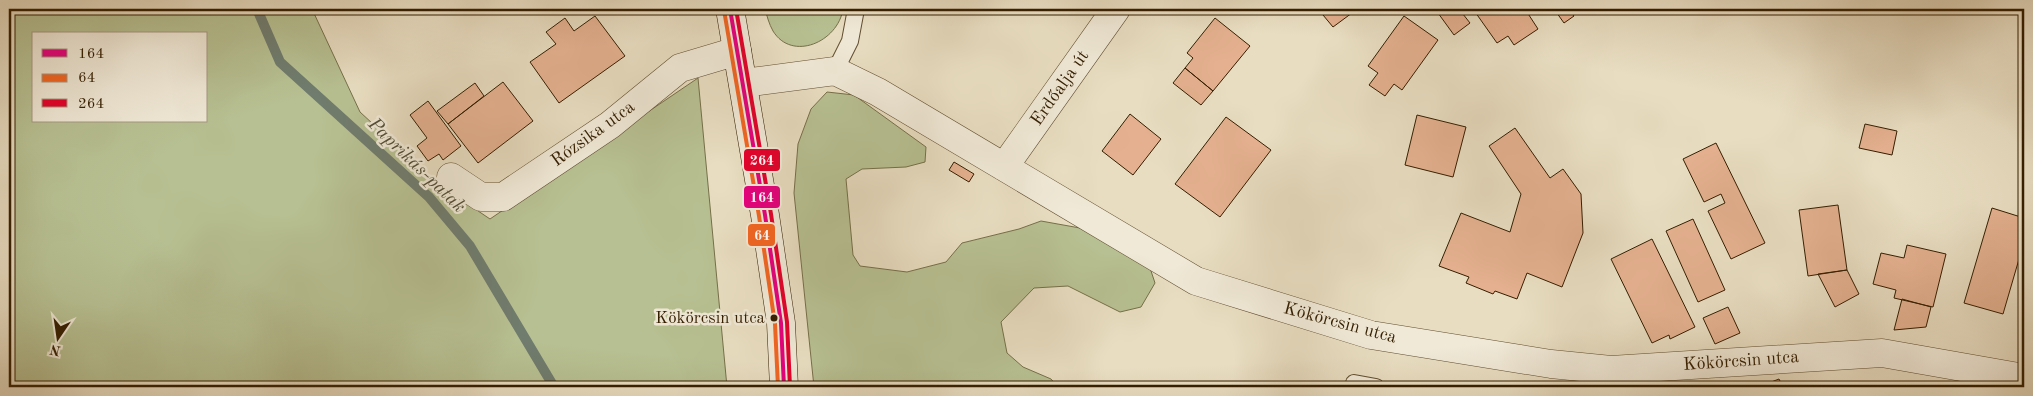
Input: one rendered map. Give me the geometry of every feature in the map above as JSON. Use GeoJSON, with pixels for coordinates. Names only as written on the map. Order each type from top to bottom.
{"type":"FeatureCollection","features":[{"type":"Feature","properties":{"kind":"street"},"geometry":{"type":"LineString","coordinates":[[730,9],[781,323],[784,387]]}},
{"type":"Feature","properties":{"kind":"street","name":"Erdőalja út"},"geometry":{"type":"LineString","coordinates":[[1004,167],[1116,9]]}},
{"type":"Feature","properties":{"kind":"street","name":"Rózsika utca"},"geometry":{"type":"LineString","coordinates":[[451,177],[481,197],[503,197],[610,125],[680,68],[737,51]]}},
{"type":"Feature","properties":{"kind":"street"},"geometry":{"type":"LineString","coordinates":[[743,83],[835,71]]}},
{"type":"Feature","properties":{"kind":"street","name":"Kökörcsin utca"},"geometry":{"type":"LineString","coordinates":[[835,71],[878,92],[1196,281],[1371,335],[1551,364],[1611,370],[1882,352],[2024,378]]}},
{"type":"Feature","properties":{"kind":"lane"},"geometry":{"type":"LineString","coordinates":[[835,71],[850,41],[856,9]]}},
{"type":"Feature","properties":{"kind":"lane"},"geometry":{"type":"LineString","coordinates":[[1354,383],[1376,387]]}},
{"type":"Feature","properties":{"kind":"green space"},"geometry":{"type":"Polygon","coordinates":[[[9,9],[312,9],[360,112],[438,184],[490,219],[698,78],[727,387],[9,387],[9,9]]]}},
{"type":"Feature","properties":{"kind":"green space"},"geometry":{"type":"Polygon","coordinates":[[[765,9],[843,9],[833,31],[824,39],[802,46],[791,45],[781,40],[773,31],[765,9]]]}},
{"type":"Feature","properties":{"kind":"green space"},"geometry":{"type":"Polygon","coordinates":[[[827,92],[854,95],[926,147],[925,162],[906,167],[862,169],[846,179],[853,255],[860,266],[907,272],[946,262],[962,243],[1019,229],[1041,221],[1080,228],[1142,261],[1151,271],[1155,283],[1141,307],[1120,312],[1068,286],[1034,288],[1001,322],[1007,353],[1023,367],[1051,379],[1058,387],[814,387],[794,193],[798,144],[811,109],[827,92]]]}},
{"type":"Feature","properties":{"kind":"building"},"geometry":{"type":"Polygon","coordinates":[[[1318,9],[1355,9],[1356,10],[1333,27],[1318,9]]]}},
{"type":"Feature","properties":{"kind":"building"},"geometry":{"type":"Polygon","coordinates":[[[1444,9],[1459,9],[1470,23],[1454,35],[1438,13],[1444,9]]]}},
{"type":"Feature","properties":{"kind":"building"},"geometry":{"type":"Polygon","coordinates":[[[1473,9],[1525,9],[1538,29],[1514,45],[1508,36],[1497,43],[1473,9]]]}},
{"type":"Feature","properties":{"kind":"building"},"geometry":{"type":"Polygon","coordinates":[[[1554,9],[1569,9],[1574,16],[1564,23],[1554,9]]]}},
{"type":"Feature","properties":{"kind":"building"},"geometry":{"type":"Polygon","coordinates":[[[595,16],[625,56],[559,103],[530,62],[556,44],[546,32],[565,18],[574,31],[595,16]]]}},
{"type":"Feature","properties":{"kind":"building"},"geometry":{"type":"Polygon","coordinates":[[[1404,16],[1438,40],[1402,90],[1394,84],[1385,96],[1369,85],[1378,73],[1368,66],[1404,16]]]}},
{"type":"Feature","properties":{"kind":"building"},"geometry":{"type":"Polygon","coordinates":[[[1215,18],[1250,46],[1213,91],[1185,68],[1193,58],[1187,53],[1215,18]]]}},
{"type":"Feature","properties":{"kind":"building"},"geometry":{"type":"Polygon","coordinates":[[[1185,68],[1213,91],[1201,105],[1173,83],[1185,68]]]}},
{"type":"Feature","properties":{"kind":"building"},"geometry":{"type":"Polygon","coordinates":[[[503,82],[533,121],[478,163],[448,124],[503,82]]]}},
{"type":"Feature","properties":{"kind":"building"},"geometry":{"type":"Polygon","coordinates":[[[475,83],[484,96],[448,124],[437,111],[475,83]]]}},
{"type":"Feature","properties":{"kind":"building"},"geometry":{"type":"Polygon","coordinates":[[[428,101],[461,146],[443,160],[439,154],[428,161],[417,146],[427,138],[410,115],[428,101]]]}},
{"type":"Feature","properties":{"kind":"building"},"geometry":{"type":"Polygon","coordinates":[[[1130,114],[1161,139],[1133,175],[1102,151],[1130,114]]]}},
{"type":"Feature","properties":{"kind":"building"},"geometry":{"type":"Polygon","coordinates":[[[1417,115],[1466,127],[1453,177],[1405,165],[1417,115]]]}},
{"type":"Feature","properties":{"kind":"building"},"geometry":{"type":"Polygon","coordinates":[[[1226,117],[1271,150],[1220,217],[1175,184],[1226,117]]]}},
{"type":"Feature","properties":{"kind":"building"},"geometry":{"type":"Polygon","coordinates":[[[1865,124],[1897,131],[1892,155],[1859,148],[1865,124]]]}},
{"type":"Feature","properties":{"kind":"building"},"geometry":{"type":"Polygon","coordinates":[[[1515,128],[1550,178],[1563,169],[1581,194],[1583,233],[1562,287],[1527,273],[1517,299],[1495,291],[1493,294],[1466,283],[1469,277],[1439,266],[1461,213],[1510,232],[1521,194],[1489,146],[1515,128]]]}},
{"type":"Feature","properties":{"kind":"building"},"geometry":{"type":"Polygon","coordinates":[[[1716,143],[1765,243],[1731,259],[1708,211],[1725,203],[1721,194],[1704,202],[1683,159],[1716,143]]]}},
{"type":"Feature","properties":{"kind":"building"},"geometry":{"type":"Polygon","coordinates":[[[954,162],[974,174],[969,182],[949,170],[954,162]]]}},
{"type":"Feature","properties":{"kind":"building"},"geometry":{"type":"Polygon","coordinates":[[[1838,205],[1847,270],[1808,276],[1799,210],[1838,205]]]}},
{"type":"Feature","properties":{"kind":"building"},"geometry":{"type":"Polygon","coordinates":[[[1992,208],[2024,218],[2024,242],[2003,314],[1964,303],[1992,208]]]}},
{"type":"Feature","properties":{"kind":"building"},"geometry":{"type":"Polygon","coordinates":[[[1693,219],[1725,290],[1698,302],[1666,231],[1693,219]]]}},
{"type":"Feature","properties":{"kind":"building"},"geometry":{"type":"Polygon","coordinates":[[[1652,239],[1695,327],[1670,339],[1669,335],[1652,343],[1611,259],[1652,239]]]}},
{"type":"Feature","properties":{"kind":"building"},"geometry":{"type":"Polygon","coordinates":[[[1907,245],[1946,254],[1933,307],[1894,298],[1896,290],[1873,284],[1881,253],[1904,258],[1907,245]]]}},
{"type":"Feature","properties":{"kind":"building"},"geometry":{"type":"Polygon","coordinates":[[[1847,270],[1859,294],[1835,307],[1818,274],[1847,270]]]}},
{"type":"Feature","properties":{"kind":"building"},"geometry":{"type":"Polygon","coordinates":[[[1902,299],[1931,307],[1926,327],[1894,330],[1902,299]]]}},
{"type":"Feature","properties":{"kind":"building"},"geometry":{"type":"Polygon","coordinates":[[[1728,307],[1740,333],[1715,344],[1703,318],[1728,307]]]}},
{"type":"Feature","properties":{"kind":"building"},"geometry":{"type":"Polygon","coordinates":[[[1779,379],[1783,387],[1758,387],[1779,379]]]}},
{"type":"Feature","properties":{"kind":"waterway","name":"Paprikás-patak"},"geometry":{"type":"LineString","coordinates":[[257,9],[280,62],[429,197],[470,246],[554,387]]}},
{"type":"Feature","properties":{"kind":"transit line","name":"164"},"geometry":{"type":"LineString","coordinates":[[730,9],[765,215],[781,323],[784,387]]}},
{"type":"Feature","properties":{"kind":"transit line","name":"264"},"geometry":{"type":"LineString","coordinates":[[736,9],[771,214],[787,322],[790,387]]}},
{"type":"Feature","properties":{"kind":"transit line","name":"64"},"geometry":{"type":"LineString","coordinates":[[724,10],[759,216],[775,324],[778,387]]}},
{"type":"Feature","properties":{"kind":"place","name":"Kökörcsin utca"},"geometry":{"type":"Point","coordinates":[774,318]}}]}
